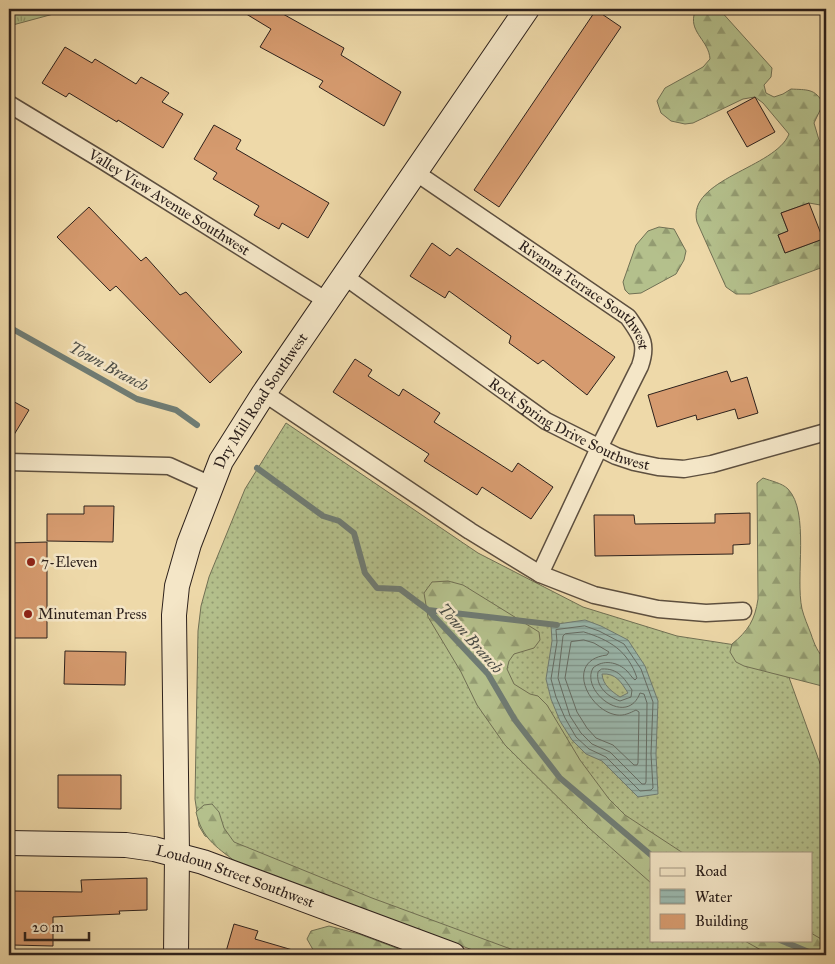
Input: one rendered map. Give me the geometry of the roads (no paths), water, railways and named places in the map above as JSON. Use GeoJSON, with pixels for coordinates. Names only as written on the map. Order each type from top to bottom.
{"type":"FeatureCollection","features":[{"type":"Feature","properties":{"kind":"street","name":"Dry Mill Road Southwest"},"geometry":{"type":"LineString","coordinates":[[176,955],[177,854],[174,615],[177,586],[189,544],[221,461],[264,393],[527,9]]}},
{"type":"Feature","properties":{"kind":"street","name":"Valley View Avenue Southwest"},"geometry":{"type":"LineString","coordinates":[[9,104],[327,301]]}},
{"type":"Feature","properties":{"kind":"street","name":"Rivanna Terrace Southwest"},"geometry":{"type":"LineString","coordinates":[[415,172],[628,317],[641,335],[645,352],[640,366],[540,574]]}},
{"type":"Feature","properties":{"kind":"street","name":"Rock Spring Drive Southwest"},"geometry":{"type":"LineString","coordinates":[[344,276],[546,421],[599,448],[634,462],[658,468],[684,469],[712,464],[826,432]]}},
{"type":"Feature","properties":{"kind":"street"},"geometry":{"type":"LineString","coordinates":[[264,393],[470,531],[540,574],[594,596],[658,609],[706,613],[743,611]]}},
{"type":"Feature","properties":{"kind":"street"},"geometry":{"type":"LineString","coordinates":[[9,462],[169,466],[211,485]]}},
{"type":"Feature","properties":{"kind":"street","name":"Loudoun Street Southwest"},"geometry":{"type":"LineString","coordinates":[[9,843],[126,845],[177,854],[453,955]]}},
{"type":"Feature","properties":{"kind":"water"},"geometry":{"type":"Polygon","coordinates":[[[585,620],[601,626],[628,640],[645,666],[658,701],[656,754],[658,794],[638,797],[602,761],[586,754],[572,740],[560,721],[551,699],[546,679],[552,641],[551,625],[585,620]],[[602,674],[606,685],[611,690],[620,697],[628,693],[618,679],[602,674]]]}},
{"type":"Feature","properties":{"kind":"waterway","name":"Town Branch"},"geometry":{"type":"LineString","coordinates":[[9,327],[137,399],[176,410],[197,425]]}},
{"type":"Feature","properties":{"kind":"waterway","name":"Town Branch"},"geometry":{"type":"LineString","coordinates":[[257,468],[323,516],[339,521],[354,533],[365,573],[377,588],[400,589],[428,610],[488,674],[515,720],[560,778],[650,854]]}},
{"type":"Feature","properties":{"kind":"waterway"},"geometry":{"type":"LineString","coordinates":[[428,610],[557,625]]}},
{"type":"Feature","properties":{"kind":"waterway","name":"Town Branch"},"geometry":{"type":"LineString","coordinates":[[785,942],[816,955]]}},
{"type":"Feature","properties":{"kind":"place","name":"7-Eleven"},"geometry":{"type":"Point","coordinates":[31,562]}},
{"type":"Feature","properties":{"kind":"place","name":"Minuteman Press"},"geometry":{"type":"Point","coordinates":[28,614]}}]}
